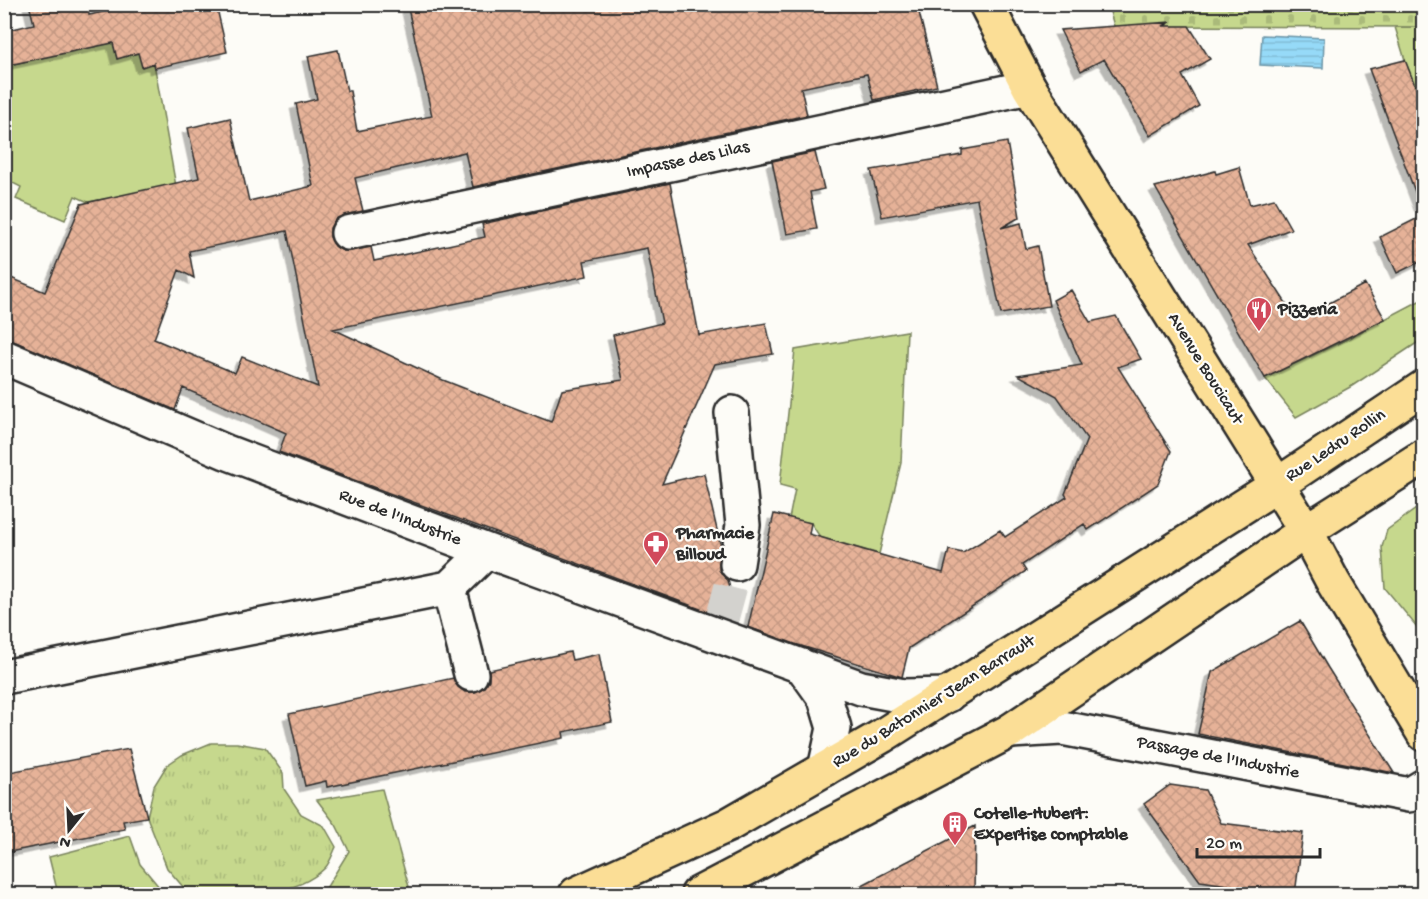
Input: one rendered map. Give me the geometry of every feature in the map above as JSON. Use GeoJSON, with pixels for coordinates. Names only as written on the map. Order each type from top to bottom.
{"type":"FeatureCollection","features":[{"type":"Feature","properties":{"kind":"main road","name":"Avenue Boucicaut"},"geometry":{"type":"LineString","coordinates":[[986,4],[1029,87],[1306,531],[1333,582],[1424,734]]}},
{"type":"Feature","properties":{"kind":"main road","name":"Rue Ledru Rollin"},"geometry":{"type":"LineString","coordinates":[[1277,485],[1424,387]]}},
{"type":"Feature","properties":{"kind":"main road"},"geometry":{"type":"LineString","coordinates":[[707,892],[1010,731],[1306,531],[1424,456]]}},
{"type":"Feature","properties":{"kind":"main road","name":"Rue du Batonnier Jean Barrault"},"geometry":{"type":"LineString","coordinates":[[576,894],[728,825],[825,769],[948,695],[1277,485]]}},
{"type":"Feature","properties":{"kind":"street","name":"Impasse des Lilas"},"geometry":{"type":"LineString","coordinates":[[348,233],[1029,87]]}},
{"type":"Feature","properties":{"kind":"street","name":"Rue de l'Industrie"},"geometry":{"type":"LineString","coordinates":[[4,357],[226,452],[487,551],[719,627],[802,666],[861,688],[904,696],[948,695]]}},
{"type":"Feature","properties":{"kind":"street"},"geometry":{"type":"LineString","coordinates":[[732,413],[743,525],[737,564]]}},
{"type":"Feature","properties":{"kind":"street"},"geometry":{"type":"LineString","coordinates":[[4,677],[449,588],[487,551]]}},
{"type":"Feature","properties":{"kind":"street"},"geometry":{"type":"LineString","coordinates":[[449,588],[471,674]]}},
{"type":"Feature","properties":{"kind":"street"},"geometry":{"type":"LineString","coordinates":[[802,666],[825,698],[834,728],[825,769]]}},
{"type":"Feature","properties":{"kind":"street","name":"Passage de l'Industrie"},"geometry":{"type":"LineString","coordinates":[[1010,731],[1062,728],[1409,795],[1424,786]]}},
{"type":"Feature","properties":{"kind":"green space"},"geometry":{"type":"Polygon","coordinates":[[[1108,5],[1423,5],[1423,27],[1114,26],[1108,5]]]}},
{"type":"Feature","properties":{"kind":"green space"},"geometry":{"type":"Polygon","coordinates":[[[1395,27],[1423,27],[1423,107],[1405,60],[1395,27]]]}},
{"type":"Feature","properties":{"kind":"green space"},"geometry":{"type":"Polygon","coordinates":[[[113,42],[117,58],[138,53],[154,63],[182,220],[104,199],[88,202],[75,196],[65,220],[16,199],[21,187],[5,179],[4,66],[113,42]]]}},
{"type":"Feature","properties":{"kind":"green space"},"geometry":{"type":"Polygon","coordinates":[[[1423,299],[1423,339],[1352,386],[1296,417],[1265,378],[1345,340],[1423,299]]]}},
{"type":"Feature","properties":{"kind":"green space"},"geometry":{"type":"Polygon","coordinates":[[[907,331],[901,463],[879,554],[820,537],[811,523],[789,519],[795,489],[780,485],[795,350],[907,331]]]}},
{"type":"Feature","properties":{"kind":"green space"},"geometry":{"type":"Polygon","coordinates":[[[1423,504],[1424,631],[1421,632],[1385,588],[1382,547],[1387,530],[1423,504]]]}},
{"type":"Feature","properties":{"kind":"green space"},"geometry":{"type":"Polygon","coordinates":[[[211,743],[237,743],[265,748],[283,773],[284,789],[301,814],[324,826],[336,847],[325,868],[312,878],[297,885],[264,893],[195,894],[184,888],[167,868],[147,817],[154,786],[167,765],[182,755],[211,743]]]}},
{"type":"Feature","properties":{"kind":"green space"},"geometry":{"type":"Polygon","coordinates":[[[382,789],[411,894],[318,894],[325,890],[349,851],[336,825],[317,800],[382,789]]]}},
{"type":"Feature","properties":{"kind":"green space"},"geometry":{"type":"Polygon","coordinates":[[[130,836],[140,864],[165,894],[58,894],[49,857],[130,836]]]}},
{"type":"Feature","properties":{"kind":"water"},"geometry":{"type":"Polygon","coordinates":[[[1262,35],[1324,38],[1323,68],[1260,65],[1262,35]]]}},
{"type":"Feature","properties":{"kind":"building"},"geometry":{"type":"Polygon","coordinates":[[[29,4],[87,4],[89,15],[139,4],[216,4],[227,52],[155,68],[154,63],[142,67],[138,53],[117,59],[113,43],[4,66],[4,31],[34,24],[29,4]]]}},
{"type":"Feature","properties":{"kind":"building"},"geometry":{"type":"Polygon","coordinates":[[[407,4],[917,4],[937,86],[874,100],[867,74],[801,88],[807,115],[473,187],[465,152],[355,178],[363,211],[336,219],[330,228],[330,237],[335,246],[343,251],[371,247],[374,261],[485,237],[482,224],[670,183],[699,335],[766,323],[773,354],[715,364],[662,484],[704,474],[721,547],[719,570],[728,580],[738,623],[279,452],[286,433],[183,388],[175,410],[4,339],[4,275],[45,292],[81,204],[199,178],[188,128],[230,118],[249,201],[313,186],[296,104],[317,99],[308,56],[338,50],[347,91],[350,91],[357,131],[432,116],[407,4]],[[287,231],[189,251],[194,278],[179,270],[154,339],[235,373],[242,357],[318,387],[287,231]],[[647,248],[584,261],[587,276],[333,329],[443,380],[551,422],[562,390],[623,380],[613,335],[662,323],[647,248]]]}},
{"type":"Feature","properties":{"kind":"building"},"geometry":{"type":"Polygon","coordinates":[[[1171,22],[1163,26],[1189,26],[1210,59],[1182,75],[1199,106],[1150,136],[1104,59],[1081,71],[1060,30],[1171,22]]]}},
{"type":"Feature","properties":{"kind":"building"},"geometry":{"type":"Polygon","coordinates":[[[1405,60],[1424,108],[1424,204],[1420,205],[1369,69],[1405,60]]]}},
{"type":"Feature","properties":{"kind":"building"},"geometry":{"type":"Polygon","coordinates":[[[1007,142],[1020,217],[1001,228],[1021,223],[1026,249],[1038,246],[1049,306],[1001,314],[977,199],[882,217],[871,170],[962,155],[962,150],[1007,142]]]}},
{"type":"Feature","properties":{"kind":"building"},"geometry":{"type":"Polygon","coordinates":[[[815,152],[824,189],[810,192],[817,229],[787,234],[772,161],[815,152]]]}},
{"type":"Feature","properties":{"kind":"building"},"geometry":{"type":"Polygon","coordinates":[[[1239,167],[1250,205],[1274,199],[1291,229],[1248,245],[1297,320],[1365,284],[1385,319],[1265,378],[1155,187],[1239,167]]]}},
{"type":"Feature","properties":{"kind":"building"},"geometry":{"type":"Polygon","coordinates":[[[1424,215],[1424,260],[1397,273],[1380,237],[1424,215]]]}},
{"type":"Feature","properties":{"kind":"building"},"geometry":{"type":"Polygon","coordinates":[[[1071,290],[1090,322],[1116,316],[1141,359],[1118,367],[1171,451],[1158,484],[1088,530],[1084,524],[1022,565],[1026,571],[909,648],[902,677],[748,627],[774,514],[811,523],[809,534],[943,573],[949,550],[963,553],[1000,530],[1005,537],[1067,497],[1065,494],[1087,439],[1057,396],[1018,375],[1082,365],[1053,300],[1071,290]]]}},
{"type":"Feature","properties":{"kind":"building"},"geometry":{"type":"Polygon","coordinates":[[[1300,621],[1394,773],[1198,734],[1212,672],[1300,621]]]}},
{"type":"Feature","properties":{"kind":"building"},"geometry":{"type":"Polygon","coordinates":[[[570,652],[572,660],[599,654],[612,722],[563,732],[564,738],[327,787],[326,781],[305,786],[289,714],[453,678],[458,687],[465,692],[475,692],[484,687],[489,680],[489,670],[570,652]]]}},
{"type":"Feature","properties":{"kind":"building"},"geometry":{"type":"Polygon","coordinates":[[[129,749],[147,817],[123,821],[125,829],[4,853],[4,773],[129,749]]]}},
{"type":"Feature","properties":{"kind":"building"},"geometry":{"type":"Polygon","coordinates":[[[1170,785],[1205,790],[1221,823],[1303,833],[1295,894],[1227,894],[1228,885],[1200,881],[1144,804],[1170,785]]]}},
{"type":"Feature","properties":{"kind":"building","name":"Cotelle-Hubert: Expertise comptable"},"geometry":{"type":"Polygon","coordinates":[[[975,826],[974,894],[845,894],[975,826]]]}},
{"type":"Feature","properties":{"kind":"tunnel"},"geometry":{"type":"LineString","coordinates":[[722,619],[737,564]]}},
{"type":"Feature","properties":{"kind":"place","name":"Pizzeria"},"geometry":{"type":"Point","coordinates":[1259,333]}},
{"type":"Feature","properties":{"kind":"place","name":"Pharmacie Billoud"},"geometry":{"type":"Point","coordinates":[656,567]}},
{"type":"Feature","properties":{"kind":"place","name":"Cotelle-Hubert: Expertise comptable"},"geometry":{"type":"Point","coordinates":[955,847]}}]}
